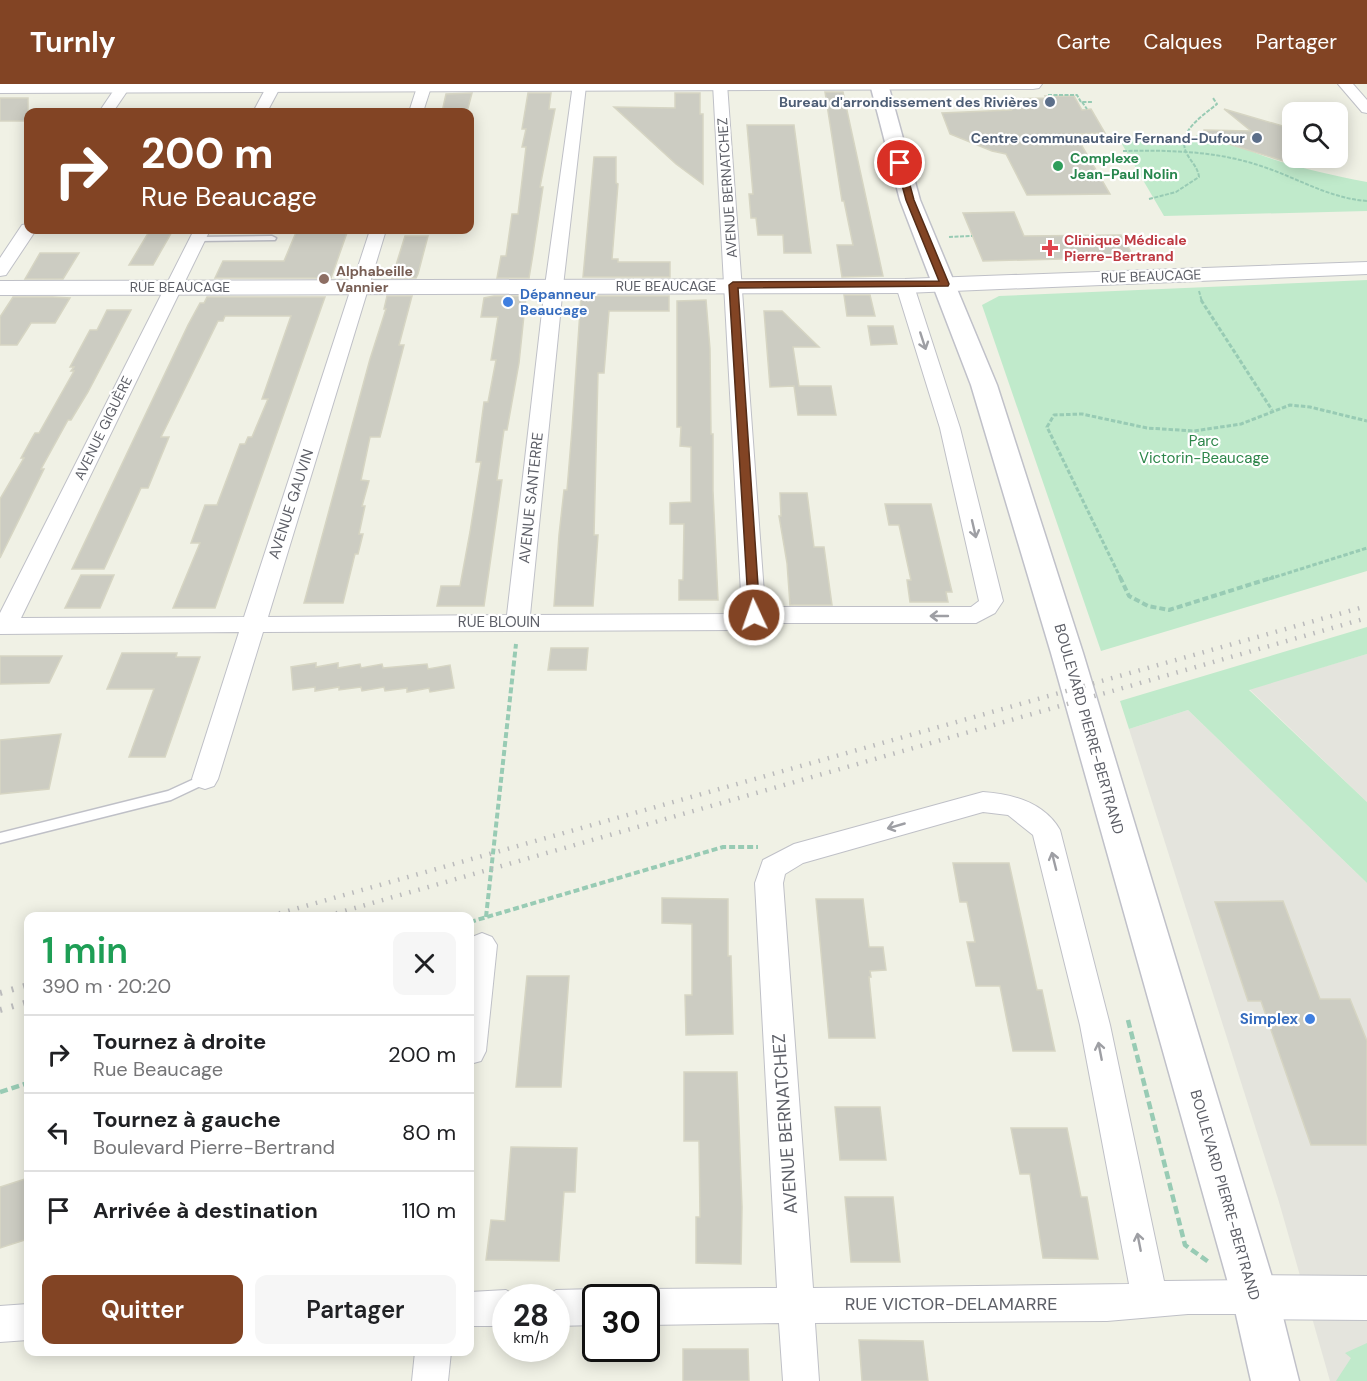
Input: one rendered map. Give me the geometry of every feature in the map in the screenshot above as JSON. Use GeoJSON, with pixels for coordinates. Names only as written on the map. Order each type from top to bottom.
{"type":"FeatureCollection","features":[{"type":"Feature","properties":{"kind":"main road","name":"BOULEVARD PIERRE-BERTRAND"},"geometry":{"type":"LineString","coordinates":[[879,84],[910,200],[984,385],[1067,653],[1255,1297],[1275,1381]]}},
{"type":"Feature","properties":{"kind":"street"},"geometry":{"type":"LineString","coordinates":[[0,88],[879,84],[1037,90]]}},
{"type":"Feature","properties":{"kind":"street"},"geometry":{"type":"LineString","coordinates":[[1345,84],[1367,110]]}},
{"type":"Feature","properties":{"kind":"street"},"geometry":{"type":"LineString","coordinates":[[417,108],[425,85]]}},
{"type":"Feature","properties":{"kind":"street","name":"AVENUE BERNATCHEZ"},"geometry":{"type":"LineString","coordinates":[[720,85],[754,615]]}},
{"type":"Feature","properties":{"kind":"street"},"geometry":{"type":"LineString","coordinates":[[109,108],[124,86]]}},
{"type":"Feature","properties":{"kind":"street"},"geometry":{"type":"LineString","coordinates":[[262,108],[274,86]]}},
{"type":"Feature","properties":{"kind":"street","name":"AVENUE SANTERRE"},"geometry":{"type":"LineString","coordinates":[[518,622],[554,286],[579,86]]}},
{"type":"Feature","properties":{"kind":"street"},"geometry":{"type":"LineString","coordinates":[[0,271],[25,234]]}},
{"type":"Feature","properties":{"kind":"street","name":"AVENUE GIGUÈRE"},"geometry":{"type":"LineString","coordinates":[[2,626],[200,234]]}},
{"type":"Feature","properties":{"kind":"street","name":"AVENUE GAUVIN"},"geometry":{"type":"LineString","coordinates":[[205,779],[377,234]]}},
{"type":"Feature","properties":{"kind":"street","name":"RUE BEAUCAGE"},"geometry":{"type":"LineString","coordinates":[[0,288],[905,285],[1367,268]]}},
{"type":"Feature","properties":{"kind":"street","name":"RUE BLOUIN"},"geometry":{"type":"LineString","coordinates":[[2,626],[738,622],[754,615],[976,615],[987,608],[991,600],[950,428],[905,285]]}},
{"type":"Feature","properties":{"kind":"street"},"geometry":{"type":"LineString","coordinates":[[784,861],[983,802],[1010,804],[1028,813],[1046,830],[1095,1025],[1150,1299]]}},
{"type":"Feature","properties":{"kind":"street","name":"AVENUE BERNATCHEZ"},"geometry":{"type":"LineString","coordinates":[[784,861],[769,883],[801,1381]]}},
{"type":"Feature","properties":{"kind":"street"},"geometry":{"type":"LineString","coordinates":[[474,972],[476,933]]}},
{"type":"Feature","properties":{"kind":"street"},"geometry":{"type":"LineString","coordinates":[[1255,1297],[1367,1298]]}},
{"type":"Feature","properties":{"kind":"street","name":"RUE VICTOR-DELAMARRE"},"geometry":{"type":"LineString","coordinates":[[660,1307],[1107,1303],[1150,1299],[1255,1297]]}},
{"type":"Feature","properties":{"kind":"street"},"geometry":{"type":"LineString","coordinates":[[474,1309],[492,1308]]}},
{"type":"Feature","properties":{"kind":"street"},"geometry":{"type":"LineString","coordinates":[[0,1324],[24,1322]]}},
{"type":"Feature","properties":{"kind":"street"},"geometry":{"type":"LineString","coordinates":[[430,1381],[433,1356]]}},
{"type":"Feature","properties":{"kind":"lane"},"geometry":{"type":"LineString","coordinates":[[200,234],[272,238]]}},
{"type":"Feature","properties":{"kind":"lane"},"geometry":{"type":"LineString","coordinates":[[0,838],[171,795],[205,779]]}},
{"type":"Feature","properties":{"kind":"path"},"geometry":{"type":"LineString","coordinates":[[1037,90],[1077,95],[1087,109]]}},
{"type":"Feature","properties":{"kind":"path"},"geometry":{"type":"LineString","coordinates":[[1149,199],[1168,195],[1190,186],[1199,177],[1198,170],[1185,150],[1186,134],[1190,127],[1217,104],[1213,98]]}},
{"type":"Feature","properties":{"kind":"path"},"geometry":{"type":"LineString","coordinates":[[1082,102],[1092,102]]}},
{"type":"Feature","properties":{"kind":"path"},"geometry":{"type":"LineString","coordinates":[[1123,151],[1185,150],[1213,154],[1261,166],[1296,179],[1315,191],[1337,198],[1367,201]]}},
{"type":"Feature","properties":{"kind":"path"},"geometry":{"type":"LineString","coordinates":[[1190,274],[1199,291],[1201,301],[1272,410]]}},
{"type":"Feature","properties":{"kind":"path"},"geometry":{"type":"LineString","coordinates":[[1367,421],[1311,407],[1290,405],[1272,410],[1241,424],[1194,430],[1147,428],[1082,414],[1066,413],[1054,415],[1047,428],[1129,596],[1142,605],[1158,610],[1169,610],[1367,548]]}},
{"type":"Feature","properties":{"kind":"path"},"geometry":{"type":"LineString","coordinates":[[488,910],[518,622]]}},
{"type":"Feature","properties":{"kind":"path"},"geometry":{"type":"LineString","coordinates":[[476,933],[723,847],[750,846],[784,861]]}},
{"type":"Feature","properties":{"kind":"path"},"geometry":{"type":"LineString","coordinates":[[1128,1020],[1185,1245]]}},
{"type":"Feature","properties":{"kind":"path"},"geometry":{"type":"LineString","coordinates":[[0,1092],[24,1084]]}},
{"type":"Feature","properties":{"kind":"shaded area"},"geometry":{"type":"Polygon","coordinates":[[[1367,654],[1367,802],[1249,689],[1367,654]]]}},
{"type":"Feature","properties":{"kind":"shaded area"},"geometry":{"type":"Polygon","coordinates":[[[1188,710],[1367,883],[1367,1381],[1330,1381],[1279,1202],[1129,729],[1188,710]]]}},
{"type":"Feature","properties":{"kind":"green space"},"geometry":{"type":"Polygon","coordinates":[[[1215,134],[1251,151],[1282,162],[1282,168],[1304,168],[1367,182],[1367,211],[1164,216],[1119,139],[1198,138],[1196,135],[1215,134]]]}},
{"type":"Feature","properties":{"kind":"green space","name":"Parc Victorin-Beaucage"},"geometry":{"type":"Polygon","coordinates":[[[1367,280],[1367,571],[1101,651],[982,305],[999,296],[1367,280]]]}},
{"type":"Feature","properties":{"kind":"green space"},"geometry":{"type":"Polygon","coordinates":[[[1367,627],[1367,654],[1249,690],[1367,802],[1367,883],[1188,710],[1129,729],[1120,701],[1367,627]]]}},
{"type":"Feature","properties":{"kind":"green space"},"geometry":{"type":"Polygon","coordinates":[[[1367,1343],[1367,1381],[1336,1381],[1351,1358],[1345,1353],[1367,1343]]]}},
{"type":"Feature","properties":{"kind":"building"},"geometry":{"type":"Polygon","coordinates":[[[825,92],[843,92],[883,276],[842,277],[837,245],[853,245],[844,201],[842,201],[825,92]]]}},
{"type":"Feature","properties":{"kind":"building"},"geometry":{"type":"Polygon","coordinates":[[[472,93],[468,108],[443,108],[446,94],[472,93]]]}},
{"type":"Feature","properties":{"kind":"building"},"geometry":{"type":"Polygon","coordinates":[[[528,93],[551,93],[549,109],[555,109],[540,187],[543,187],[529,278],[497,278],[501,256],[506,256],[512,214],[518,214],[526,147],[522,147],[526,129],[522,129],[528,93]]]}},
{"type":"Feature","properties":{"kind":"building"},"geometry":{"type":"Polygon","coordinates":[[[675,93],[700,93],[700,114],[703,114],[703,184],[676,164],[614,107],[675,108],[675,93]]]}},
{"type":"Feature","properties":{"kind":"building"},"geometry":{"type":"Polygon","coordinates":[[[1045,96],[1074,96],[1082,110],[1091,109],[1105,133],[1075,134],[1110,194],[1027,195],[1006,154],[992,151],[950,134],[942,113],[1011,110],[1004,99],[1046,98],[1045,96]]]}},
{"type":"Feature","properties":{"kind":"building"},"geometry":{"type":"Polygon","coordinates":[[[0,98],[28,98],[28,108],[24,108],[24,121],[0,121],[0,98]]]}},
{"type":"Feature","properties":{"kind":"building"},"geometry":{"type":"Polygon","coordinates":[[[1224,109],[1282,126],[1282,161],[1203,136],[1204,130],[1251,131],[1224,109]]]}},
{"type":"Feature","properties":{"kind":"building"},"geometry":{"type":"Polygon","coordinates":[[[747,125],[794,125],[811,253],[784,253],[783,235],[758,235],[756,218],[751,218],[749,194],[753,194],[747,125]]]}},
{"type":"Feature","properties":{"kind":"building"},"geometry":{"type":"Polygon","coordinates":[[[594,157],[616,157],[616,183],[618,184],[612,259],[618,259],[618,262],[670,262],[670,277],[583,277],[594,157]]]}},
{"type":"Feature","properties":{"kind":"building"},"geometry":{"type":"Polygon","coordinates":[[[1014,212],[1024,236],[1121,235],[1134,257],[983,261],[963,213],[1014,212]]]}},
{"type":"Feature","properties":{"kind":"building"},"geometry":{"type":"Polygon","coordinates":[[[148,234],[171,234],[153,265],[129,265],[148,234]]]}},
{"type":"Feature","properties":{"kind":"building"},"geometry":{"type":"Polygon","coordinates":[[[295,234],[347,234],[331,278],[215,278],[223,261],[284,261],[295,234]]]}},
{"type":"Feature","properties":{"kind":"building"},"geometry":{"type":"Polygon","coordinates":[[[405,236],[428,236],[418,274],[416,278],[392,278],[405,236]]]}},
{"type":"Feature","properties":{"kind":"building"},"geometry":{"type":"Polygon","coordinates":[[[40,253],[79,253],[63,279],[25,279],[40,253]]]}},
{"type":"Feature","properties":{"kind":"building"},"geometry":{"type":"Polygon","coordinates":[[[844,295],[870,295],[875,316],[847,316],[844,295]]]}},
{"type":"Feature","properties":{"kind":"building"},"geometry":{"type":"Polygon","coordinates":[[[387,296],[412,296],[399,345],[404,345],[380,437],[370,437],[361,480],[369,481],[362,506],[365,506],[359,534],[363,534],[358,554],[355,554],[343,603],[304,603],[370,359],[386,309],[384,309],[387,296]]]}},
{"type":"Feature","properties":{"kind":"building"},"geometry":{"type":"Polygon","coordinates":[[[526,296],[519,363],[507,430],[504,430],[497,480],[502,480],[484,606],[437,606],[441,586],[460,586],[470,532],[481,462],[476,462],[484,402],[488,402],[496,360],[491,360],[498,317],[481,317],[484,298],[526,296]]]}},
{"type":"Feature","properties":{"kind":"building"},"geometry":{"type":"Polygon","coordinates":[[[581,296],[669,296],[669,311],[609,311],[604,373],[598,373],[594,535],[598,535],[593,606],[554,606],[564,490],[567,490],[581,296]]]}},
{"type":"Feature","properties":{"kind":"building"},"geometry":{"type":"Polygon","coordinates":[[[13,297],[70,298],[55,323],[31,323],[17,345],[0,345],[0,317],[13,297]]]}},
{"type":"Feature","properties":{"kind":"building"},"geometry":{"type":"Polygon","coordinates":[[[207,297],[325,297],[215,608],[173,608],[200,543],[191,543],[205,505],[217,505],[240,444],[245,444],[248,437],[252,437],[268,399],[262,399],[291,316],[225,316],[223,321],[218,321],[161,437],[169,437],[148,488],[141,488],[104,569],[72,569],[188,325],[200,303],[204,303],[207,297]]]}},
{"type":"Feature","properties":{"kind":"building"},"geometry":{"type":"Polygon","coordinates":[[[706,300],[710,349],[718,600],[679,600],[679,580],[683,580],[684,524],[670,524],[670,503],[691,502],[691,447],[680,446],[681,427],[677,427],[677,301],[706,300]]]}},
{"type":"Feature","properties":{"kind":"building"},"geometry":{"type":"Polygon","coordinates":[[[107,310],[131,310],[88,392],[71,420],[68,420],[41,469],[44,469],[0,558],[0,499],[24,458],[21,458],[32,438],[35,433],[39,433],[74,371],[71,371],[74,367],[70,367],[90,330],[97,330],[107,310]]]}},
{"type":"Feature","properties":{"kind":"building"},"geometry":{"type":"Polygon","coordinates":[[[764,311],[782,311],[819,347],[793,347],[799,386],[831,386],[836,415],[798,415],[794,386],[770,387],[764,311]]]}},
{"type":"Feature","properties":{"kind":"building"},"geometry":{"type":"Polygon","coordinates":[[[868,326],[893,326],[897,344],[871,345],[868,326]]]}},
{"type":"Feature","properties":{"kind":"building"},"geometry":{"type":"Polygon","coordinates":[[[780,493],[807,493],[814,547],[824,547],[832,605],[790,605],[787,563],[779,516],[781,516],[780,493]]]}},
{"type":"Feature","properties":{"kind":"building"},"geometry":{"type":"Polygon","coordinates":[[[885,504],[931,504],[952,592],[946,592],[948,602],[910,602],[907,580],[911,580],[899,525],[889,525],[885,504]]]}},
{"type":"Feature","properties":{"kind":"building"},"geometry":{"type":"Polygon","coordinates":[[[81,575],[114,575],[100,608],[65,608],[81,575]]]}},
{"type":"Feature","properties":{"kind":"building"},"geometry":{"type":"Polygon","coordinates":[[[551,648],[588,648],[586,670],[548,670],[551,648]]]}},
{"type":"Feature","properties":{"kind":"building"},"geometry":{"type":"Polygon","coordinates":[[[122,653],[177,653],[176,657],[200,657],[165,757],[129,757],[154,689],[107,689],[122,653]]]}},
{"type":"Feature","properties":{"kind":"building"},"geometry":{"type":"Polygon","coordinates":[[[0,656],[62,656],[49,683],[0,684],[0,656]]]}},
{"type":"Feature","properties":{"kind":"building"},"geometry":{"type":"Polygon","coordinates":[[[316,663],[316,667],[338,663],[338,668],[360,664],[361,668],[382,664],[383,668],[427,664],[428,669],[450,665],[454,688],[430,692],[429,688],[407,692],[407,688],[385,691],[384,687],[362,691],[361,687],[339,690],[339,687],[315,691],[315,687],[293,690],[291,667],[316,663]]]}},
{"type":"Feature","properties":{"kind":"building"},"geometry":{"type":"Polygon","coordinates":[[[61,734],[49,789],[0,794],[0,740],[61,734]]]}},
{"type":"Feature","properties":{"kind":"building"},"geometry":{"type":"Polygon","coordinates":[[[953,863],[1009,863],[1037,990],[1042,990],[1055,1051],[1013,1051],[1000,986],[976,986],[967,942],[975,942],[967,902],[960,902],[953,863]]]}},
{"type":"Feature","properties":{"kind":"building"},"geometry":{"type":"Polygon","coordinates":[[[662,898],[728,899],[728,956],[731,956],[733,1034],[686,1035],[685,995],[692,995],[692,924],[662,923],[662,898]]]}},
{"type":"Feature","properties":{"kind":"building"},"geometry":{"type":"Polygon","coordinates":[[[816,899],[863,899],[869,947],[883,947],[886,970],[870,971],[871,977],[869,977],[875,1038],[829,1038],[816,899]]]}},
{"type":"Feature","properties":{"kind":"building"},"geometry":{"type":"Polygon","coordinates":[[[1283,901],[1320,999],[1350,999],[1367,1041],[1367,1145],[1311,1145],[1261,1001],[1248,1001],[1215,902],[1283,901]]]}},
{"type":"Feature","properties":{"kind":"building"},"geometry":{"type":"Polygon","coordinates":[[[527,976],[569,976],[561,1087],[516,1087],[527,976]]]}},
{"type":"Feature","properties":{"kind":"building"},"geometry":{"type":"Polygon","coordinates":[[[684,1072],[737,1072],[742,1207],[741,1264],[696,1263],[696,1217],[700,1217],[699,1141],[684,1141],[684,1072]]]}},
{"type":"Feature","properties":{"kind":"building"},"geometry":{"type":"Polygon","coordinates":[[[835,1107],[880,1107],[886,1160],[840,1160],[835,1107]]]}},
{"type":"Feature","properties":{"kind":"building"},"geometry":{"type":"Polygon","coordinates":[[[1011,1128],[1067,1128],[1081,1197],[1087,1197],[1098,1259],[1043,1258],[1030,1174],[1020,1174],[1011,1128]]]}},
{"type":"Feature","properties":{"kind":"building"},"geometry":{"type":"Polygon","coordinates":[[[511,1147],[577,1148],[575,1192],[564,1192],[559,1261],[486,1260],[491,1220],[505,1221],[511,1147]]]}},
{"type":"Feature","properties":{"kind":"building"},"geometry":{"type":"Polygon","coordinates":[[[24,1179],[24,1240],[0,1248],[0,1187],[24,1179]]]}},
{"type":"Feature","properties":{"kind":"building"},"geometry":{"type":"Polygon","coordinates":[[[845,1197],[893,1197],[900,1262],[851,1262],[845,1197]]]}},
{"type":"Feature","properties":{"kind":"building"},"geometry":{"type":"Polygon","coordinates":[[[859,1340],[923,1341],[928,1381],[862,1381],[859,1340]]]}},
{"type":"Feature","properties":{"kind":"building"},"geometry":{"type":"Polygon","coordinates":[[[683,1349],[748,1349],[749,1381],[683,1381],[683,1349]]]}},
{"type":"Feature","properties":{"kind":"railway"},"geometry":{"type":"LineString","coordinates":[[284,912],[1367,606]]}},
{"type":"Feature","properties":{"kind":"railway"},"geometry":{"type":"LineString","coordinates":[[341,912],[1367,618]]}},
{"type":"Feature","properties":{"kind":"railway"},"geometry":{"type":"LineString","coordinates":[[0,993],[24,986]]}},
{"type":"Feature","properties":{"kind":"railway"},"geometry":{"type":"LineString","coordinates":[[0,1010],[24,1003]]}},
{"type":"Feature","properties":{"kind":"place","name":"Bureau d'arrondissement des Rivières"},"geometry":{"type":"Point","coordinates":[1050,102]}},
{"type":"Feature","properties":{"kind":"place","name":"Centre communautaire Fernand-Dufour"},"geometry":{"type":"Point","coordinates":[1257,138]}},
{"type":"Feature","properties":{"kind":"place","name":"Complexe Jean-Paul Nolin"},"geometry":{"type":"Point","coordinates":[1058,166]}},
{"type":"Feature","properties":{"kind":"place","name":"Clinique Médicale Pierre-Bertrand"},"geometry":{"type":"Point","coordinates":[1050,248]}},
{"type":"Feature","properties":{"kind":"place","name":"Alphabeille Vannier"},"geometry":{"type":"Point","coordinates":[324,279]}},
{"type":"Feature","properties":{"kind":"place","name":"Dépanneur Beaucage"},"geometry":{"type":"Point","coordinates":[508,302]}},
{"type":"Feature","properties":{"kind":"place","name":"Simplex"},"geometry":{"type":"Point","coordinates":[1310,1019]}},
{"type":"Feature","properties":{"kind":"route"},"geometry":{"type":"LineString","coordinates":[[754,615],[733,285],[945,284],[910,200],[900,163]]}}]}
